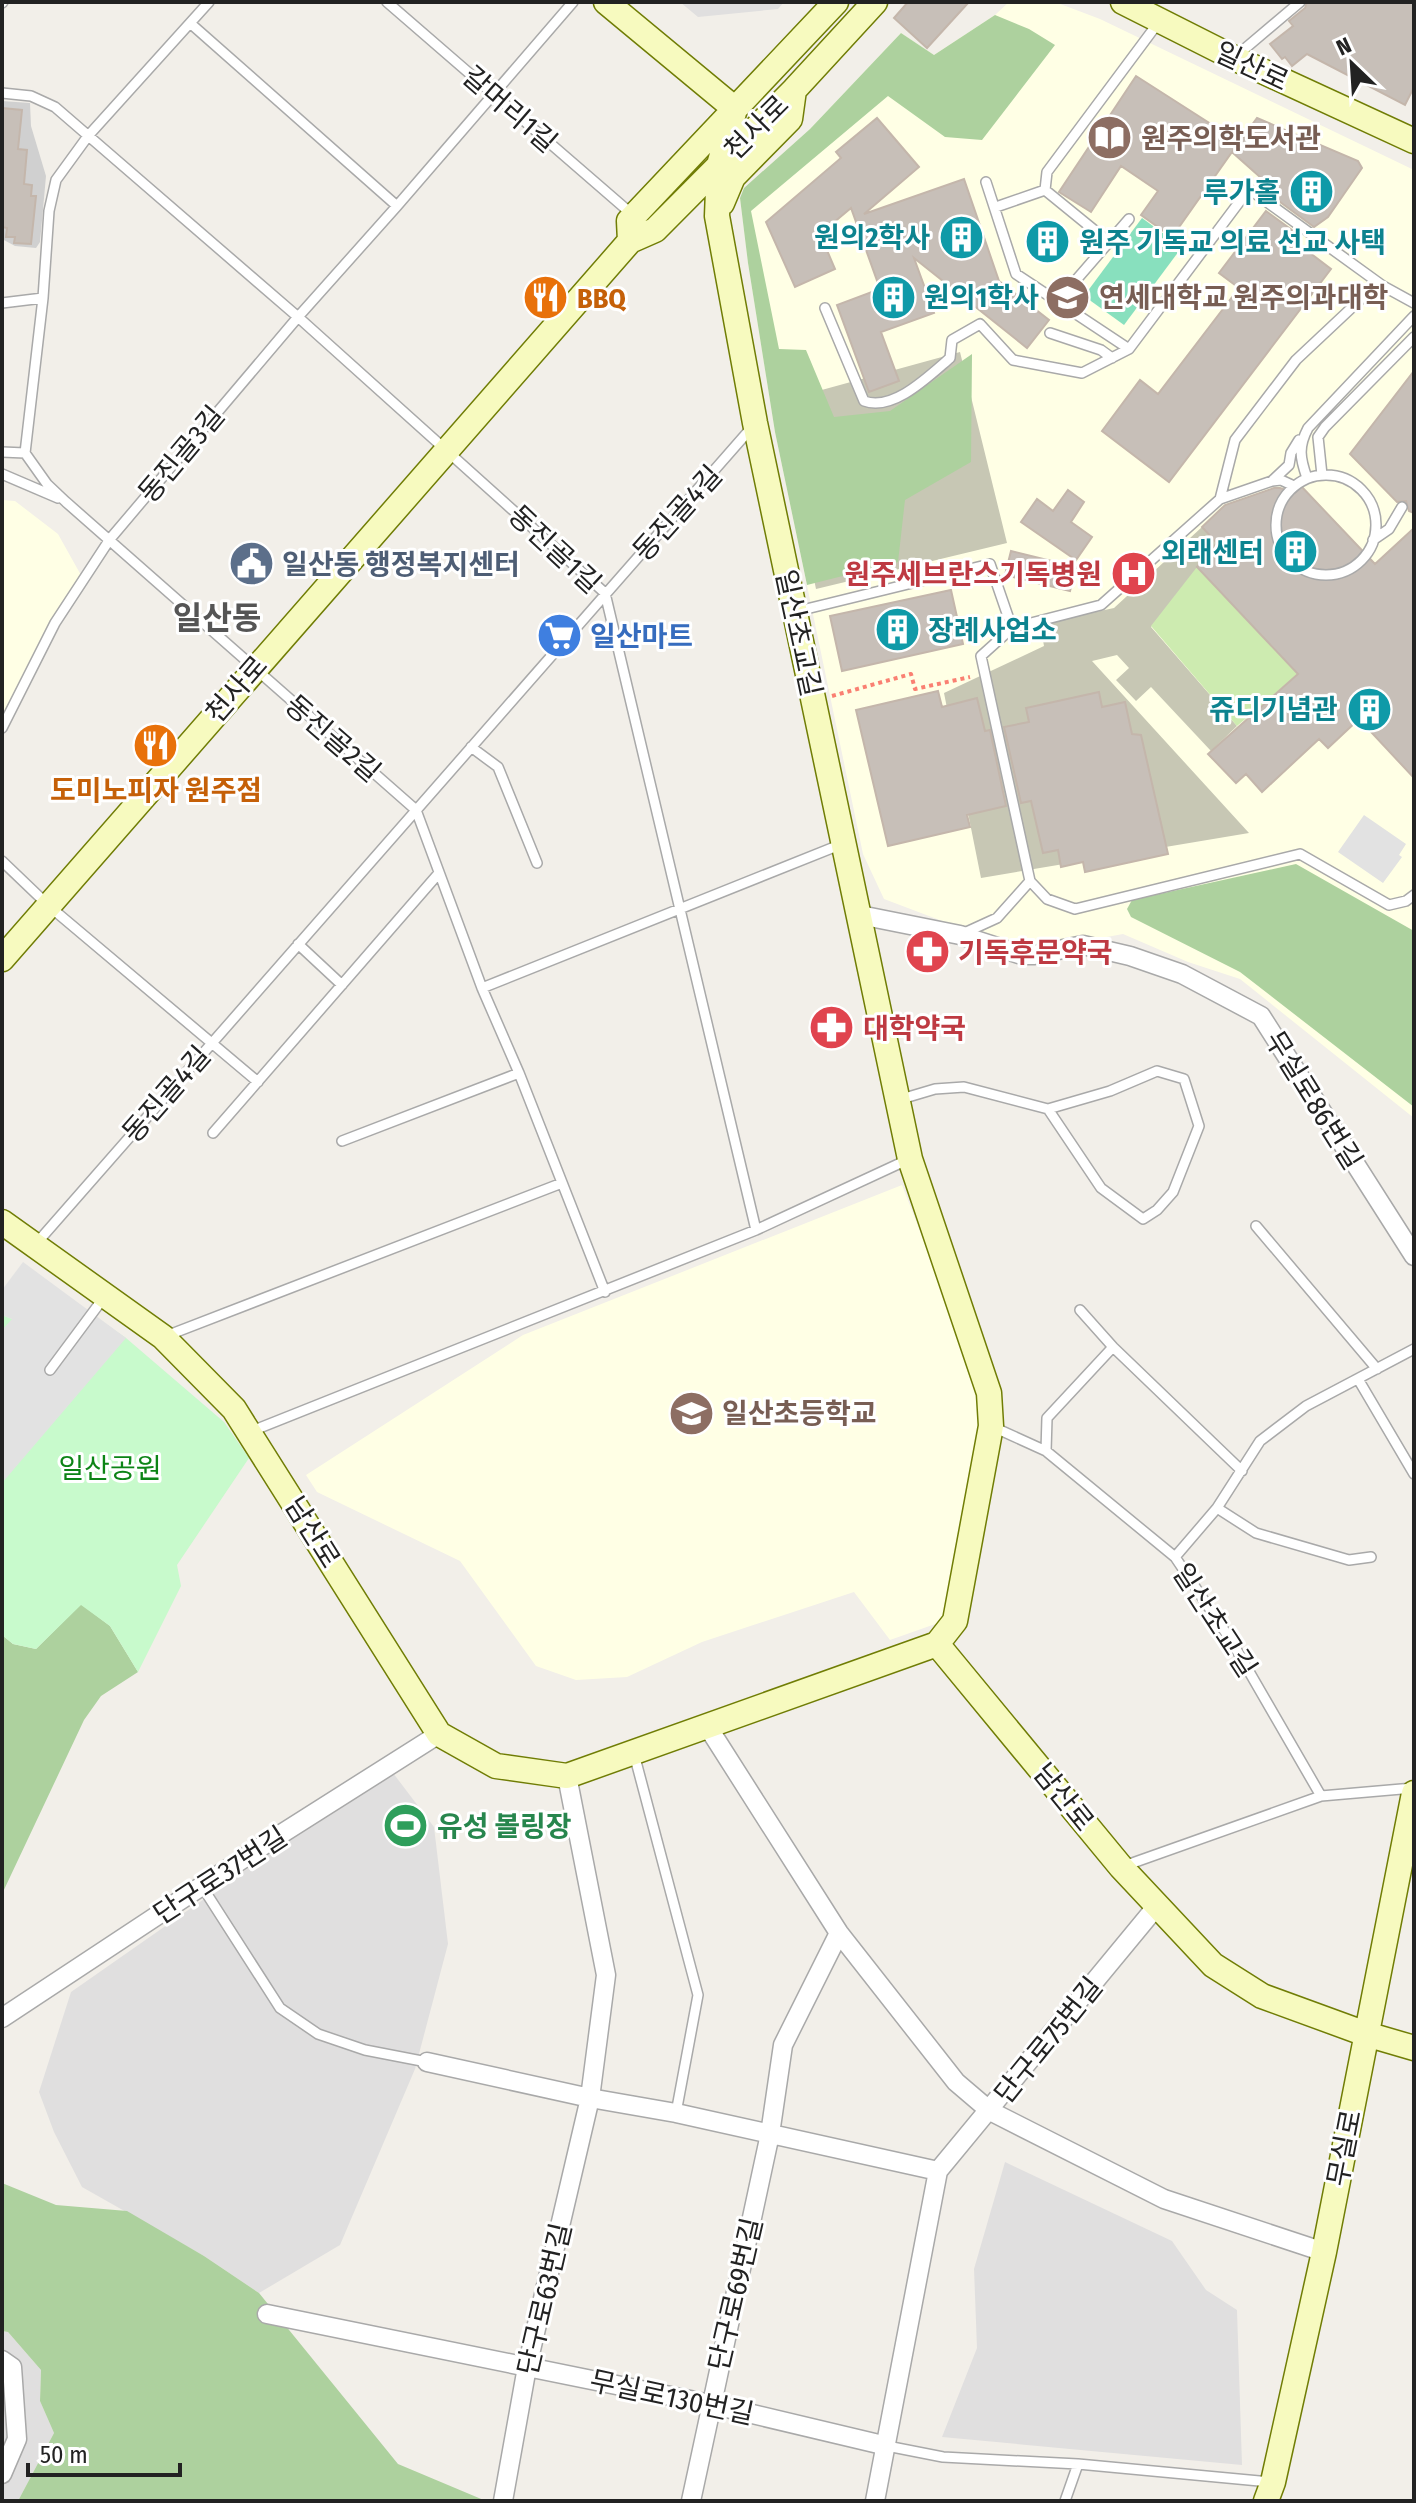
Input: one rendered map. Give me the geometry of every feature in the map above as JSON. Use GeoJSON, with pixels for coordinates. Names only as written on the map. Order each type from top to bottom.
{"type":"FeatureCollection","features":[{"type":"Feature","properties":{"kind":"street"},"geometry":{"type":"LineString","coordinates":[[606,2],[735,109],[719,165]]}},
{"type":"Feature","properties":{"kind":"street","name":"천사로"},"geometry":{"type":"LineString","coordinates":[[634,216],[836,2]]}},
{"type":"Feature","properties":{"kind":"street","name":"천사로"},"geometry":{"type":"LineString","coordinates":[[2,959],[630,241],[655,230],[794,90],[875,2]]}},
{"type":"Feature","properties":{"kind":"street","name":"일산로"},"geometry":{"type":"LineString","coordinates":[[1133,5],[1159,22],[1414,141]]}},
{"type":"Feature","properties":{"kind":"street"},"geometry":{"type":"LineString","coordinates":[[717,216],[733,177],[790,119],[794,90]]}},
{"type":"Feature","properties":{"kind":"street","name":"일산초교길"},"geometry":{"type":"LineString","coordinates":[[719,165],[717,216],[755,423],[910,1159],[989,1393],[991,1426],[955,1621],[937,1644]]}},
{"type":"Feature","properties":{"kind":"street"},"geometry":{"type":"LineString","coordinates":[[630,241],[629,221],[634,216]]}},
{"type":"Feature","properties":{"kind":"street","name":"무실로86번길"},"geometry":{"type":"LineString","coordinates":[[860,915],[960,935],[1022,955],[1083,945],[1130,956],[1182,974],[1261,1016],[1414,1256]]}},
{"type":"Feature","properties":{"kind":"street","name":"남산로"},"geometry":{"type":"LineString","coordinates":[[2,1222],[163,1337],[224,1398],[250,1431],[439,1734],[496,1766],[567,1776],[937,1644],[1121,1867],[1213,1965],[1262,1996],[1414,2048]]}},
{"type":"Feature","properties":{"kind":"street"},"geometry":{"type":"LineString","coordinates":[[706,1724],[839,1933],[956,2082],[990,2111],[1164,2199],[1324,2252]]}},
{"type":"Feature","properties":{"kind":"street","name":"단구로37번길"},"geometry":{"type":"LineString","coordinates":[[2,2018],[439,1734]]}},
{"type":"Feature","properties":{"kind":"street","name":"단구로63번길"},"geometry":{"type":"LineString","coordinates":[[503,2501],[527,2367],[590,2098],[606,1975],[567,1776]]}},
{"type":"Feature","properties":{"kind":"street","name":"무실로"},"geometry":{"type":"LineString","coordinates":[[1269,2492],[1324,2252],[1414,1791]]}},
{"type":"Feature","properties":{"kind":"street","name":"단구로75번길"},"geometry":{"type":"LineString","coordinates":[[938,2171],[1156,1907]]}},
{"type":"Feature","properties":{"kind":"street","name":"단구로69번길"},"geometry":{"type":"LineString","coordinates":[[691,2501],[770,2134],[783,2045],[839,1933]]}},
{"type":"Feature","properties":{"kind":"street"},"geometry":{"type":"LineString","coordinates":[[427,2062],[938,2171],[875,2501]]}},
{"type":"Feature","properties":{"kind":"street","name":"무실로130번길"},"geometry":{"type":"LineString","coordinates":[[267,2314],[710,2404],[887,2446]]}},
{"type":"Feature","properties":{"kind":"street"},"geometry":{"type":"LineString","coordinates":[[2,2360],[12,2367],[17,2439],[2,2474]]}},
{"type":"Feature","properties":{"kind":"lane"},"geometry":{"type":"LineString","coordinates":[[2,452],[25,453],[43,298],[49,211],[56,180],[88,136],[209,2]]}},
{"type":"Feature","properties":{"kind":"lane","name":"갈머리1길"},"geometry":{"type":"LineString","coordinates":[[387,2],[634,216]]}},
{"type":"Feature","properties":{"kind":"lane","name":"동진골3길"},"geometry":{"type":"LineString","coordinates":[[2,728],[55,623],[110,539],[298,317],[573,2]]}},
{"type":"Feature","properties":{"kind":"lane"},"geometry":{"type":"LineString","coordinates":[[1234,58],[1300,2]]}},
{"type":"Feature","properties":{"kind":"lane"},"geometry":{"type":"LineString","coordinates":[[1045,190],[1047,172],[1159,22]]}},
{"type":"Feature","properties":{"kind":"lane"},"geometry":{"type":"LineString","coordinates":[[190,23],[397,206]]}},
{"type":"Feature","properties":{"kind":"lane","name":"동진골1길"},"geometry":{"type":"LineString","coordinates":[[2,93],[31,96],[55,107],[298,317],[605,593],[756,1230]]}},
{"type":"Feature","properties":{"kind":"lane"},"geometry":{"type":"LineString","coordinates":[[986,182],[1016,274],[1129,349]]}},
{"type":"Feature","properties":{"kind":"lane"},"geometry":{"type":"LineString","coordinates":[[825,308],[864,401],[874,405],[892,401],[930,375],[950,358],[952,340],[980,324],[1013,360],[1082,373],[1129,349],[1249,189],[1378,283],[1414,303]]}},
{"type":"Feature","properties":{"kind":"lane"},"geometry":{"type":"LineString","coordinates":[[996,207],[1045,190]]}},
{"type":"Feature","properties":{"kind":"lane"},"geometry":{"type":"LineString","coordinates":[[1045,190],[1110,243]]}},
{"type":"Feature","properties":{"kind":"lane"},"geometry":{"type":"LineString","coordinates":[[1057,302],[1129,219]]}},
{"type":"Feature","properties":{"kind":"lane"},"geometry":{"type":"LineString","coordinates":[[1220,499],[1235,440],[1296,360],[1378,283]]}},
{"type":"Feature","properties":{"kind":"lane"},"geometry":{"type":"LineString","coordinates":[[2,303],[43,298]]}},
{"type":"Feature","properties":{"kind":"lane"},"geometry":{"type":"LineString","coordinates":[[1272,481],[1289,465],[1291,453],[1308,428],[1414,316]]}},
{"type":"Feature","properties":{"kind":"lane"},"geometry":{"type":"LineString","coordinates":[[1050,333],[1101,350],[1112,358]]}},
{"type":"Feature","properties":{"kind":"lane"},"geometry":{"type":"LineString","coordinates":[[1322,475],[1318,437],[1414,337]]}},
{"type":"Feature","properties":{"kind":"lane","name":"동진골4길"},"geometry":{"type":"LineString","coordinates":[[35,1245],[755,423]]}},
{"type":"Feature","properties":{"kind":"lane"},"geometry":{"type":"LineString","coordinates":[[1307,478],[1299,458],[1300,444],[1308,428]]}},
{"type":"Feature","properties":{"kind":"lane","name":"동진골2길"},"geometry":{"type":"LineString","coordinates":[[25,453],[47,484],[66,502],[416,810],[482,988],[519,1073],[605,1292]]}},
{"type":"Feature","properties":{"kind":"lane"},"geometry":{"type":"LineString","coordinates":[[2,474],[66,502]]}},
{"type":"Feature","properties":{"kind":"lane"},"geometry":{"type":"LineString","coordinates":[[1322,475],[1337,475],[1352,481],[1364,491],[1374,512],[1376,529],[1367,553],[1355,565],[1340,573],[1323,575],[1306,571],[1292,562],[1281,548],[1276,532],[1276,515],[1283,499],[1294,486],[1307,478],[1322,475]]}},
{"type":"Feature","properties":{"kind":"lane"},"geometry":{"type":"LineString","coordinates":[[1294,486],[1281,480],[1272,481],[1220,499],[1101,605],[1012,628],[981,656],[1030,881],[1047,899],[1075,909],[1300,854],[1389,905],[1406,901],[1414,895]]}},
{"type":"Feature","properties":{"kind":"lane"},"geometry":{"type":"LineString","coordinates":[[1373,540],[1389,529],[1402,507],[1384,518],[1374,512]]}},
{"type":"Feature","properties":{"kind":"lane"},"geometry":{"type":"LineString","coordinates":[[795,612],[990,564],[1012,628]]}},
{"type":"Feature","properties":{"kind":"lane"},"geometry":{"type":"LineString","coordinates":[[471,747],[498,767],[537,863]]}},
{"type":"Feature","properties":{"kind":"lane"},"geometry":{"type":"LineString","coordinates":[[482,988],[845,842]]}},
{"type":"Feature","properties":{"kind":"lane"},"geometry":{"type":"LineString","coordinates":[[2,861],[49,906],[258,1082]]}},
{"type":"Feature","properties":{"kind":"lane"},"geometry":{"type":"LineString","coordinates":[[213,1133],[439,873]]}},
{"type":"Feature","properties":{"kind":"lane"},"geometry":{"type":"LineString","coordinates":[[960,935],[997,918],[1030,881]]}},
{"type":"Feature","properties":{"kind":"lane"},"geometry":{"type":"LineString","coordinates":[[298,944],[342,985]]}},
{"type":"Feature","properties":{"kind":"lane"},"geometry":{"type":"LineString","coordinates":[[898,1100],[935,1089],[964,1087],[1048,1109],[1110,1091],[1157,1071],[1184,1079],[1199,1126],[1173,1192],[1157,1210],[1143,1219],[1101,1188],[1048,1109]]}},
{"type":"Feature","properties":{"kind":"lane"},"geometry":{"type":"LineString","coordinates":[[342,1141],[519,1073]]}},
{"type":"Feature","properties":{"kind":"lane"},"geometry":{"type":"LineString","coordinates":[[250,1431],[756,1230],[910,1159]]}},
{"type":"Feature","properties":{"kind":"lane"},"geometry":{"type":"LineString","coordinates":[[163,1337],[562,1183]]}},
{"type":"Feature","properties":{"kind":"lane"},"geometry":{"type":"LineString","coordinates":[[1256,1226],[1377,1369]]}},
{"type":"Feature","properties":{"kind":"lane"},"geometry":{"type":"LineString","coordinates":[[50,1370],[105,1296]]}},
{"type":"Feature","properties":{"kind":"lane"},"geometry":{"type":"LineString","coordinates":[[1080,1310],[1113,1347],[1242,1471]]}},
{"type":"Feature","properties":{"kind":"lane"},"geometry":{"type":"LineString","coordinates":[[1046,1451],[1047,1418],[1113,1347]]}},
{"type":"Feature","properties":{"kind":"lane"},"geometry":{"type":"LineString","coordinates":[[1175,1557],[1217,1508],[1260,1441],[1306,1406],[1414,1349]]}},
{"type":"Feature","properties":{"kind":"lane"},"geometry":{"type":"LineString","coordinates":[[1358,1379],[1414,1474]]}},
{"type":"Feature","properties":{"kind":"lane","name":"일산초교길"},"geometry":{"type":"LineString","coordinates":[[991,1426],[1046,1451],[1175,1557],[1232,1642],[1321,1796]]}},
{"type":"Feature","properties":{"kind":"lane"},"geometry":{"type":"LineString","coordinates":[[1217,1508],[1256,1533],[1349,1560],[1371,1557]]}},
{"type":"Feature","properties":{"kind":"lane"},"geometry":{"type":"LineString","coordinates":[[634,1752],[698,1995],[676,2113]]}},
{"type":"Feature","properties":{"kind":"lane"},"geometry":{"type":"LineString","coordinates":[[1121,1867],[1321,1796],[1414,1791]]}},
{"type":"Feature","properties":{"kind":"lane"},"geometry":{"type":"LineString","coordinates":[[203,1888],[280,2008],[318,2034],[365,2050],[427,2062]]}},
{"type":"Feature","properties":{"kind":"lane","name":"무실로130번길"},"geometry":{"type":"LineString","coordinates":[[887,2446],[943,2457],[1078,2464],[1269,2492]]}},
{"type":"Feature","properties":{"kind":"lane"},"geometry":{"type":"LineString","coordinates":[[1065,2501],[1078,2464]]}},
{"type":"Feature","properties":{"kind":"path"},"geometry":{"type":"LineString","coordinates":[[826,698],[911,674],[915,689],[968,677]]}},
{"type":"Feature","properties":{"kind":"shaded area"},"geometry":{"type":"Polygon","coordinates":[[[680,2],[784,2],[778,9],[698,17],[680,2]]]}},
{"type":"Feature","properties":{"kind":"shaded area","name":"원주세브란스기독병원"},"geometry":{"type":"Polygon","coordinates":[[[1009,2],[1055,2],[1100,19],[1414,170],[1414,1118],[1240,979],[1188,962],[1123,934],[1085,941],[1011,947],[884,899],[863,854],[775,432],[740,198],[744,188],[810,129],[901,33],[934,55],[995,15],[1009,2]]]}},
{"type":"Feature","properties":{"kind":"shaded area"},"geometry":{"type":"Polygon","coordinates":[[[2,101],[30,103],[31,126],[46,176],[40,242],[36,248],[15,246],[2,239],[2,101]]]}},
{"type":"Feature","properties":{"kind":"shaded area"},"geometry":{"type":"Polygon","coordinates":[[[960,352],[1007,543],[816,589],[778,402],[960,352]]]}},
{"type":"Feature","properties":{"kind":"shaded area"},"geometry":{"type":"Polygon","coordinates":[[[2,500],[15,501],[58,534],[82,577],[2,715],[2,500]]]}},
{"type":"Feature","properties":{"kind":"shaded area"},"geometry":{"type":"Polygon","coordinates":[[[1202,527],[1217,543],[1151,627],[1237,726],[1211,751],[1151,687],[1136,701],[1116,680],[1129,668],[1117,655],[1092,661],[1249,833],[981,878],[944,693],[1044,646],[1040,624],[1114,608],[1202,527]]]}},
{"type":"Feature","properties":{"kind":"shaded area"},"geometry":{"type":"Polygon","coordinates":[[[1364,815],[1406,844],[1399,855],[1402,857],[1383,883],[1338,852],[1364,815]]]}},
{"type":"Feature","properties":{"kind":"shaded area","name":"일산초등학교"},"geometry":{"type":"Polygon","coordinates":[[[902,1185],[983,1393],[949,1614],[941,1622],[890,1640],[854,1592],[702,1642],[627,1677],[576,1680],[536,1666],[460,1561],[317,1492],[306,1475],[523,1335],[902,1185]]]}},
{"type":"Feature","properties":{"kind":"shaded area"},"geometry":{"type":"Polygon","coordinates":[[[23,1262],[126,1338],[2,1483],[2,1330],[12,1319],[2,1315],[2,1290],[23,1262]]]}},
{"type":"Feature","properties":{"kind":"shaded area"},"geometry":{"type":"Polygon","coordinates":[[[390,1769],[434,1827],[448,1944],[415,2069],[340,2245],[259,2293],[204,2256],[82,2187],[54,2132],[39,2092],[71,1992],[390,1769]]]}},
{"type":"Feature","properties":{"kind":"shaded area"},"geometry":{"type":"Polygon","coordinates":[[[1005,2162],[1172,2241],[1206,2290],[1237,2310],[1242,2465],[942,2437],[977,2348],[974,2269],[1005,2162]]]}},
{"type":"Feature","properties":{"kind":"shaded area"},"geometry":{"type":"Polygon","coordinates":[[[2,2331],[8,2332],[41,2370],[40,2401],[54,2433],[18,2501],[2,2501],[2,2331]]]}},
{"type":"Feature","properties":{"kind":"green space"},"geometry":{"type":"Polygon","coordinates":[[[995,15],[1029,29],[1055,45],[982,140],[945,137],[888,96],[751,211],[779,349],[806,350],[834,417],[890,411],[972,354],[971,462],[905,500],[898,562],[807,585],[775,432],[740,198],[744,188],[810,129],[901,33],[934,55],[995,15]]]}},
{"type":"Feature","properties":{"kind":"green space"},"geometry":{"type":"Polygon","coordinates":[[[1142,218],[1182,247],[1124,325],[1084,296],[1142,218]]]}},
{"type":"Feature","properties":{"kind":"green space"},"geometry":{"type":"Polygon","coordinates":[[[1197,567],[1298,674],[1237,726],[1151,626],[1197,567]]]}},
{"type":"Feature","properties":{"kind":"green space"},"geometry":{"type":"Polygon","coordinates":[[[1296,864],[1414,931],[1414,1107],[1240,972],[1131,917],[1127,909],[1132,900],[1296,864]]]}},
{"type":"Feature","properties":{"kind":"green space","name":"일산공원"},"geometry":{"type":"Polygon","coordinates":[[[75,1303],[126,1338],[224,1422],[249,1458],[177,1565],[181,1586],[138,1672],[110,1626],[81,1605],[36,1649],[13,1644],[2,1635],[2,1315],[12,1319],[75,1303]]]}},
{"type":"Feature","properties":{"kind":"green space"},"geometry":{"type":"Polygon","coordinates":[[[81,1604],[110,1626],[138,1672],[101,1696],[84,1720],[2,1894],[2,1635],[13,1644],[36,1649],[81,1604]]]}},
{"type":"Feature","properties":{"kind":"green space"},"geometry":{"type":"Polygon","coordinates":[[[2,2183],[56,2205],[127,2211],[204,2256],[259,2293],[398,2464],[486,2501],[18,2501],[54,2433],[40,2401],[41,2370],[8,2332],[2,2331],[2,2183]]]}},
{"type":"Feature","properties":{"kind":"building"},"geometry":{"type":"Polygon","coordinates":[[[908,2],[969,2],[927,48],[894,18],[908,2]]]}},
{"type":"Feature","properties":{"kind":"building"},"geometry":{"type":"Polygon","coordinates":[[[1307,2],[1414,2],[1414,87],[1405,105],[1307,54],[1292,66],[1285,57],[1282,59],[1270,44],[1293,26],[1289,21],[1305,8],[1307,2]]]}},
{"type":"Feature","properties":{"kind":"building"},"geometry":{"type":"Polygon","coordinates":[[[1136,76],[1239,142],[1172,237],[1141,215],[1158,191],[1121,166],[1091,212],[1059,192],[1136,76]]]}},
{"type":"Feature","properties":{"kind":"building"},"geometry":{"type":"Polygon","coordinates":[[[2,108],[22,110],[18,149],[27,150],[24,184],[32,185],[31,196],[36,196],[31,244],[14,243],[15,237],[6,237],[7,228],[2,227],[2,108]]]}},
{"type":"Feature","properties":{"kind":"building"},"geometry":{"type":"Polygon","coordinates":[[[877,118],[919,167],[864,214],[964,179],[999,281],[1049,320],[1027,348],[914,258],[934,313],[881,332],[899,381],[869,392],[837,305],[880,289],[851,208],[820,234],[835,269],[795,287],[766,222],[841,158],[836,152],[877,118]]]}},
{"type":"Feature","properties":{"kind":"building","name":"루가홀"},"geometry":{"type":"Polygon","coordinates":[[[1257,118],[1358,161],[1362,168],[1328,217],[1314,227],[1276,199],[1279,194],[1232,152],[1257,118]]]}},
{"type":"Feature","properties":{"kind":"building"},"geometry":{"type":"Polygon","coordinates":[[[1266,211],[1300,236],[1293,240],[1331,269],[1169,482],[1102,431],[1140,380],[1158,394],[1239,288],[1219,273],[1266,211]]]}},
{"type":"Feature","properties":{"kind":"building","name":"원주 기독교 의료 선교 사택"},"geometry":{"type":"Polygon","coordinates":[[[1062,227],[1063,256],[1034,257],[1033,228],[1062,227]]]}},
{"type":"Feature","properties":{"kind":"building"},"geometry":{"type":"Polygon","coordinates":[[[1414,371],[1414,513],[1409,511],[1406,501],[1397,502],[1350,454],[1414,371]]]}},
{"type":"Feature","properties":{"kind":"building"},"geometry":{"type":"Polygon","coordinates":[[[1301,486],[1375,564],[1414,528],[1414,778],[1359,719],[1328,748],[1319,739],[1262,792],[1246,774],[1236,783],[1208,754],[1298,674],[1197,567],[1217,543],[1202,527],[1225,505],[1274,488],[1295,493],[1301,486]]]}},
{"type":"Feature","properties":{"kind":"building"},"geometry":{"type":"Polygon","coordinates":[[[1068,490],[1084,502],[1071,522],[1092,537],[1076,560],[1021,522],[1037,499],[1053,511],[1068,490]]]}},
{"type":"Feature","properties":{"kind":"building"},"geometry":{"type":"Polygon","coordinates":[[[1011,551],[1076,567],[1070,591],[1005,575],[1011,551]]]}},
{"type":"Feature","properties":{"kind":"building","name":"장례사업소"},"geometry":{"type":"Polygon","coordinates":[[[951,590],[963,644],[842,671],[830,616],[951,590]]]}},
{"type":"Feature","properties":{"kind":"building"},"geometry":{"type":"Polygon","coordinates":[[[938,691],[942,707],[977,698],[985,731],[990,730],[1006,806],[967,815],[970,827],[888,846],[856,710],[938,691]]]}},
{"type":"Feature","properties":{"kind":"building"},"geometry":{"type":"Polygon","coordinates":[[[1099,692],[1102,707],[1125,702],[1132,734],[1141,735],[1168,854],[1085,872],[1083,862],[1061,867],[1058,850],[1043,853],[1031,801],[1021,803],[1004,727],[1029,722],[1026,708],[1099,692]]]}},
{"type":"Feature","properties":{"kind":"place","name":"원주의학도서관"},"geometry":{"type":"Point","coordinates":[1110,138]}},
{"type":"Feature","properties":{"kind":"place","name":"루가홀"},"geometry":{"type":"Point","coordinates":[1311,192]}},
{"type":"Feature","properties":{"kind":"place","name":"원의2학사"},"geometry":{"type":"Point","coordinates":[961,237]}},
{"type":"Feature","properties":{"kind":"place","name":"원주 기독교 의료 선교 사택"},"geometry":{"type":"Point","coordinates":[1048,242]}},
{"type":"Feature","properties":{"kind":"place","name":"원의1학사"},"geometry":{"type":"Point","coordinates":[893,297]}},
{"type":"Feature","properties":{"kind":"place","name":"연세대학교 원주의과대학"},"geometry":{"type":"Point","coordinates":[1068,297]}},
{"type":"Feature","properties":{"kind":"place","name":"BBQ"},"geometry":{"type":"Point","coordinates":[546,298]}},
{"type":"Feature","properties":{"kind":"place","name":"외래센터"},"geometry":{"type":"Point","coordinates":[1295,552]}},
{"type":"Feature","properties":{"kind":"place","name":"일산동 행정복지센터"},"geometry":{"type":"Point","coordinates":[251,564]}},
{"type":"Feature","properties":{"kind":"place","name":"원주세브란스기독병원"},"geometry":{"type":"Point","coordinates":[1133,574]}},
{"type":"Feature","properties":{"kind":"place","name":"장례사업소"},"geometry":{"type":"Point","coordinates":[897,630]}},
{"type":"Feature","properties":{"kind":"place","name":"일산마트"},"geometry":{"type":"Point","coordinates":[559,636]}},
{"type":"Feature","properties":{"kind":"place","name":"쥬디기념관"},"geometry":{"type":"Point","coordinates":[1369,709]}},
{"type":"Feature","properties":{"kind":"place","name":"도미노피자 원주점"},"geometry":{"type":"Point","coordinates":[156,746]}},
{"type":"Feature","properties":{"kind":"place","name":"기독후문약국"},"geometry":{"type":"Point","coordinates":[927,952]}},
{"type":"Feature","properties":{"kind":"place","name":"대학약국"},"geometry":{"type":"Point","coordinates":[832,1028]}},
{"type":"Feature","properties":{"kind":"place","name":"일산초등학교"},"geometry":{"type":"Point","coordinates":[691,1413]}},
{"type":"Feature","properties":{"kind":"place","name":"유성 볼링장"},"geometry":{"type":"Point","coordinates":[406,1826]}},
{"type":"Feature","properties":{"kind":"district","name":"일산동"},"geometry":{"type":"Point","coordinates":[217,618]}}]}
